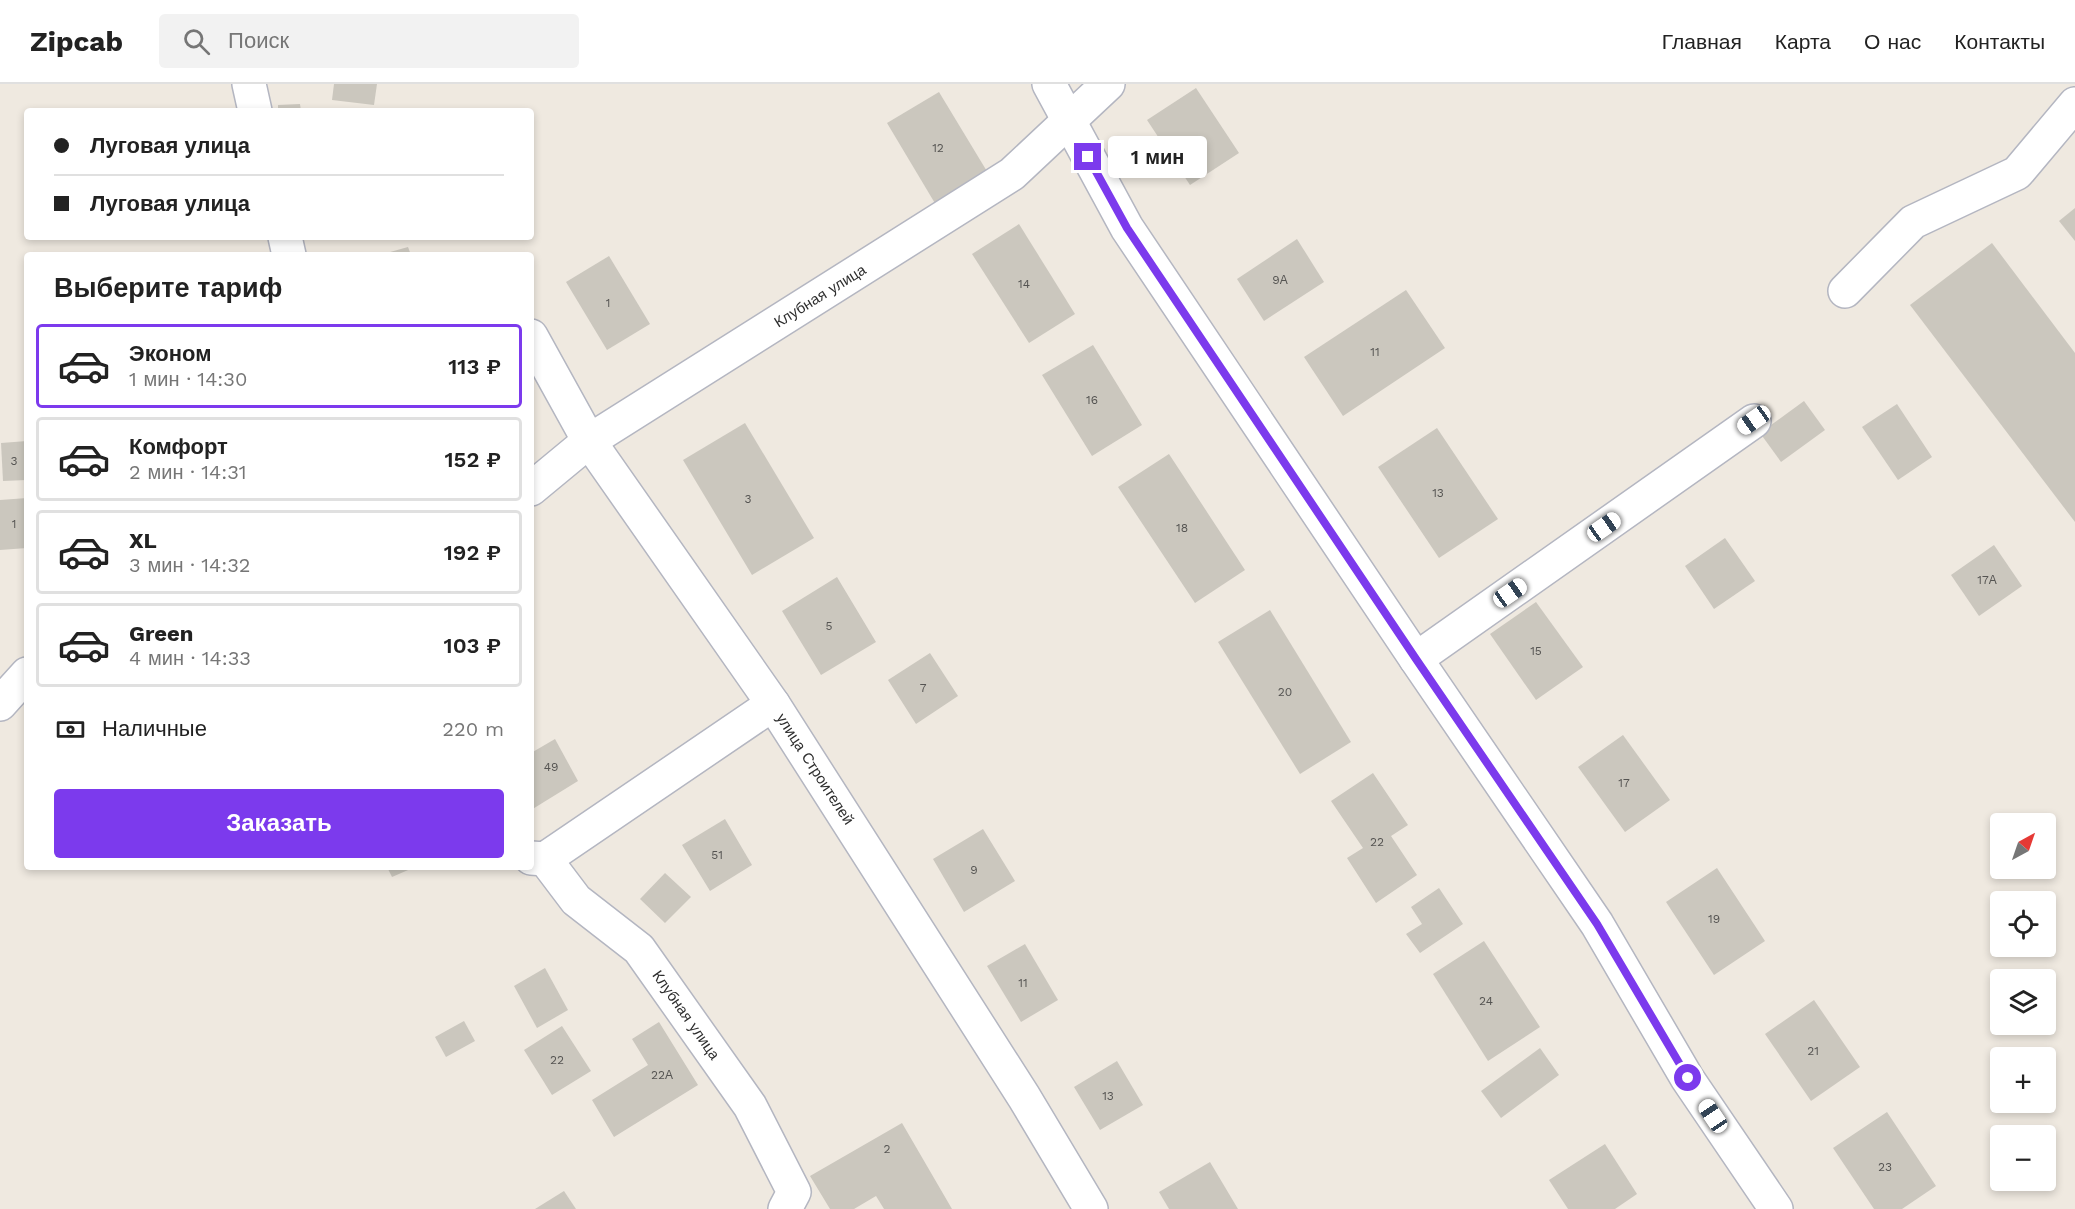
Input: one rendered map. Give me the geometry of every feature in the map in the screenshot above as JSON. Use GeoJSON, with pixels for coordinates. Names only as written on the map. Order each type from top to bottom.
{"type":"FeatureCollection","features":[{"type":"Feature","properties":{"kind":"street"},"geometry":{"type":"LineString","coordinates":[[249,84],[254,108]]}},
{"type":"Feature","properties":{"kind":"street"},"geometry":{"type":"LineString","coordinates":[[1049,84],[1127,228],[1597,924],[1688,1078],[1776,1209]]}},
{"type":"Feature","properties":{"kind":"street","name":"Клубная улица"},"geometry":{"type":"LineString","coordinates":[[534,487],[589,441],[1012,174],[1108,84]]}},
{"type":"Feature","properties":{"kind":"street"},"geometry":{"type":"LineString","coordinates":[[1845,291],[1913,222],[2017,173],[2075,104]]}},
{"type":"Feature","properties":{"kind":"street","name":"улица Строителей"},"geometry":{"type":"LineString","coordinates":[[534,341],[589,441],[773,704],[1017,1087],[1091,1209]]}},
{"type":"Feature","properties":{"kind":"street"},"geometry":{"type":"LineString","coordinates":[[1416,659],[1754,420]]}},
{"type":"Feature","properties":{"kind":"street"},"geometry":{"type":"LineString","coordinates":[[0,704],[24,677]]}},
{"type":"Feature","properties":{"kind":"street"},"geometry":{"type":"LineString","coordinates":[[538,858],[773,704]]}},
{"type":"Feature","properties":{"kind":"street","name":"Клубная улица"},"geometry":{"type":"LineString","coordinates":[[538,858],[576,900],[639,949],[750,1106],[794,1192],[785,1209]]}},
{"type":"Feature","properties":{"kind":"building"},"geometry":{"type":"Polygon","coordinates":[[[334,84],[377,84],[374,105],[332,100],[334,84]]]}},
{"type":"Feature","properties":{"kind":"building"},"geometry":{"type":"Polygon","coordinates":[[[1196,88],[1239,153],[1190,185],[1147,120],[1196,88]]]}},
{"type":"Feature","properties":{"kind":"building"},"geometry":{"type":"Polygon","coordinates":[[[939,92],[988,173],[936,205],[887,123],[939,92]]]}},
{"type":"Feature","properties":{"kind":"building"},"geometry":{"type":"Polygon","coordinates":[[[300,104],[301,108],[278,108],[278,105],[300,104]]]}},
{"type":"Feature","properties":{"kind":"building"},"geometry":{"type":"Polygon","coordinates":[[[2075,208],[2075,241],[2059,221],[2075,208]]]}},
{"type":"Feature","properties":{"kind":"building"},"geometry":{"type":"Polygon","coordinates":[[[1019,224],[1075,314],[1029,343],[972,254],[1019,224]]]}},
{"type":"Feature","properties":{"kind":"building"},"geometry":{"type":"Polygon","coordinates":[[[1297,239],[1324,282],[1264,321],[1237,279],[1297,239]]]}},
{"type":"Feature","properties":{"kind":"building"},"geometry":{"type":"Polygon","coordinates":[[[1992,243],[2075,353],[2075,522],[1910,305],[1992,243]]]}},
{"type":"Feature","properties":{"kind":"building"},"geometry":{"type":"Polygon","coordinates":[[[408,247],[410,252],[390,252],[408,247]]]}},
{"type":"Feature","properties":{"kind":"building"},"geometry":{"type":"Polygon","coordinates":[[[609,256],[650,324],[607,350],[566,282],[609,256]]]}},
{"type":"Feature","properties":{"kind":"building"},"geometry":{"type":"Polygon","coordinates":[[[1406,290],[1445,348],[1343,416],[1304,357],[1406,290]]]}},
{"type":"Feature","properties":{"kind":"building"},"geometry":{"type":"Polygon","coordinates":[[[1093,345],[1142,425],[1092,456],[1042,375],[1093,345]]]}},
{"type":"Feature","properties":{"kind":"building"},"geometry":{"type":"Polygon","coordinates":[[[1804,401],[1825,430],[1781,462],[1760,433],[1804,401]]]}},
{"type":"Feature","properties":{"kind":"building"},"geometry":{"type":"Polygon","coordinates":[[[1897,404],[1932,457],[1898,480],[1862,427],[1897,404]]]}},
{"type":"Feature","properties":{"kind":"building"},"geometry":{"type":"Polygon","coordinates":[[[745,423],[814,538],[752,575],[683,460],[745,423]]]}},
{"type":"Feature","properties":{"kind":"building"},"geometry":{"type":"Polygon","coordinates":[[[1437,428],[1498,519],[1439,558],[1378,467],[1437,428]]]}},
{"type":"Feature","properties":{"kind":"building"},"geometry":{"type":"Polygon","coordinates":[[[24,441],[24,480],[3,481],[1,443],[24,441]]]}},
{"type":"Feature","properties":{"kind":"building"},"geometry":{"type":"Polygon","coordinates":[[[1169,454],[1245,570],[1195,603],[1118,487],[1169,454]]]}},
{"type":"Feature","properties":{"kind":"building"},"geometry":{"type":"Polygon","coordinates":[[[24,498],[24,548],[0,550],[0,500],[24,498]]]}},
{"type":"Feature","properties":{"kind":"building"},"geometry":{"type":"Polygon","coordinates":[[[1725,538],[1755,581],[1714,609],[1685,566],[1725,538]]]}},
{"type":"Feature","properties":{"kind":"building"},"geometry":{"type":"Polygon","coordinates":[[[1994,545],[2022,586],[1979,616],[1951,575],[1994,545]]]}},
{"type":"Feature","properties":{"kind":"building"},"geometry":{"type":"Polygon","coordinates":[[[837,577],[876,642],[821,675],[782,611],[837,577]]]}},
{"type":"Feature","properties":{"kind":"building"},"geometry":{"type":"Polygon","coordinates":[[[1536,602],[1583,667],[1536,700],[1490,634],[1536,602]]]}},
{"type":"Feature","properties":{"kind":"building"},"geometry":{"type":"Polygon","coordinates":[[[1270,610],[1351,742],[1300,774],[1218,642],[1270,610]]]}},
{"type":"Feature","properties":{"kind":"building"},"geometry":{"type":"Polygon","coordinates":[[[930,653],[958,696],[916,724],[888,680],[930,653]]]}},
{"type":"Feature","properties":{"kind":"building"},"geometry":{"type":"Polygon","coordinates":[[[1623,735],[1670,800],[1625,832],[1578,767],[1623,735]]]}},
{"type":"Feature","properties":{"kind":"building"},"geometry":{"type":"Polygon","coordinates":[[[555,739],[578,781],[534,808],[534,751],[555,739]]]}},
{"type":"Feature","properties":{"kind":"building"},"geometry":{"type":"Polygon","coordinates":[[[1373,773],[1408,825],[1391,836],[1417,875],[1376,903],[1347,858],[1363,848],[1331,801],[1373,773]]]}},
{"type":"Feature","properties":{"kind":"building"},"geometry":{"type":"Polygon","coordinates":[[[725,819],[752,865],[710,891],[682,845],[725,819]]]}},
{"type":"Feature","properties":{"kind":"building"},"geometry":{"type":"Polygon","coordinates":[[[983,829],[1015,881],[964,912],[933,859],[983,829]]]}},
{"type":"Feature","properties":{"kind":"building"},"geometry":{"type":"Polygon","coordinates":[[[1717,868],[1765,941],[1714,975],[1666,902],[1717,868]]]}},
{"type":"Feature","properties":{"kind":"building"},"geometry":{"type":"Polygon","coordinates":[[[388,870],[408,870],[392,877],[388,870]]]}},
{"type":"Feature","properties":{"kind":"building"},"geometry":{"type":"Polygon","coordinates":[[[665,873],[691,897],[665,923],[640,899],[665,873]]]}},
{"type":"Feature","properties":{"kind":"building"},"geometry":{"type":"Polygon","coordinates":[[[1439,888],[1463,924],[1420,953],[1406,934],[1422,924],[1411,907],[1439,888]]]}},
{"type":"Feature","properties":{"kind":"building"},"geometry":{"type":"Polygon","coordinates":[[[1484,941],[1540,1027],[1488,1061],[1433,974],[1484,941]]]}},
{"type":"Feature","properties":{"kind":"building"},"geometry":{"type":"Polygon","coordinates":[[[1025,944],[1058,1000],[1021,1022],[987,966],[1025,944]]]}},
{"type":"Feature","properties":{"kind":"building"},"geometry":{"type":"Polygon","coordinates":[[[545,968],[568,1010],[537,1028],[514,986],[545,968]]]}},
{"type":"Feature","properties":{"kind":"building"},"geometry":{"type":"Polygon","coordinates":[[[1814,1000],[1860,1067],[1811,1101],[1765,1034],[1814,1000]]]}},
{"type":"Feature","properties":{"kind":"building"},"geometry":{"type":"Polygon","coordinates":[[[464,1021],[475,1041],[446,1057],[435,1037],[464,1021]]]}},
{"type":"Feature","properties":{"kind":"building"},"geometry":{"type":"Polygon","coordinates":[[[659,1022],[698,1085],[614,1137],[592,1100],[648,1065],[632,1039],[659,1022]]]}},
{"type":"Feature","properties":{"kind":"building"},"geometry":{"type":"Polygon","coordinates":[[[562,1026],[591,1071],[552,1095],[524,1050],[562,1026]]]}},
{"type":"Feature","properties":{"kind":"building"},"geometry":{"type":"Polygon","coordinates":[[[1540,1048],[1559,1075],[1501,1118],[1481,1091],[1540,1048]]]}},
{"type":"Feature","properties":{"kind":"building"},"geometry":{"type":"Polygon","coordinates":[[[1117,1061],[1143,1105],[1100,1130],[1074,1087],[1117,1061]]]}},
{"type":"Feature","properties":{"kind":"building"},"geometry":{"type":"Polygon","coordinates":[[[1887,1112],[1936,1186],[1902,1209],[1874,1209],[1833,1148],[1887,1112]]]}},
{"type":"Feature","properties":{"kind":"building"},"geometry":{"type":"Polygon","coordinates":[[[902,1123],[952,1209],[884,1209],[876,1196],[854,1209],[830,1209],[810,1176],[902,1123]]]}},
{"type":"Feature","properties":{"kind":"building"},"geometry":{"type":"Polygon","coordinates":[[[1605,1144],[1637,1194],[1615,1209],[1568,1209],[1549,1180],[1605,1144]]]}},
{"type":"Feature","properties":{"kind":"building"},"geometry":{"type":"Polygon","coordinates":[[[1210,1162],[1238,1209],[1169,1209],[1159,1192],[1210,1162]]]}},
{"type":"Feature","properties":{"kind":"building"},"geometry":{"type":"Polygon","coordinates":[[[564,1191],[576,1209],[535,1209],[564,1191]]]}},
{"type":"Feature","properties":{"kind":"route"},"geometry":{"type":"LineString","coordinates":[[1088,157],[1127,228],[1597,924],[1688,1078]]}}]}
